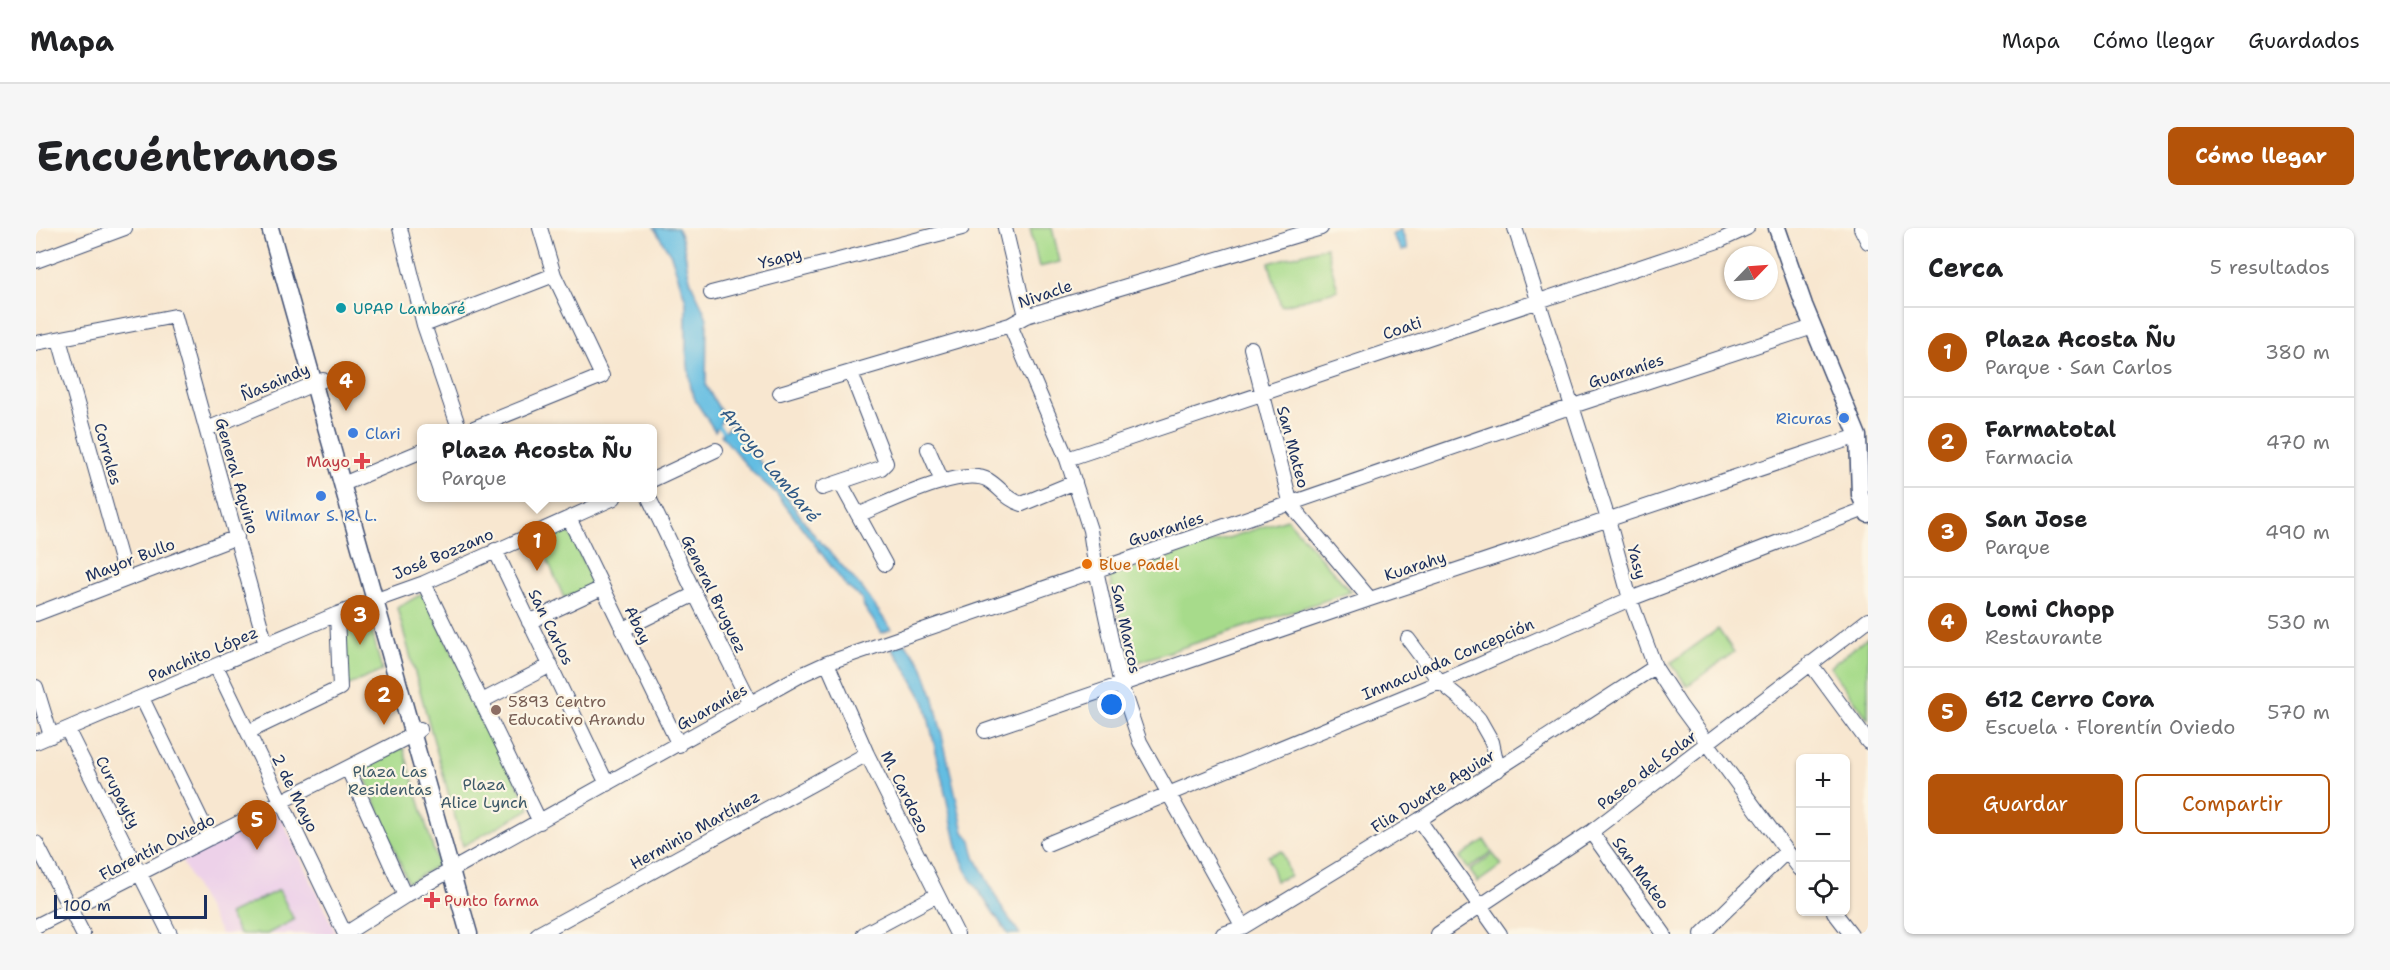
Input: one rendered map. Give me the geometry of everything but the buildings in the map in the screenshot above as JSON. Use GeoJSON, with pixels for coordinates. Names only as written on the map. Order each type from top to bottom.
{"type":"FeatureCollection","features":[{"type":"Feature","properties":{"kind":"main road"},"geometry":{"type":"LineString","coordinates":[[270,228],[319,382]]}},
{"type":"Feature","properties":{"kind":"main road"},"geometry":{"type":"LineString","coordinates":[[281,228],[319,382],[454,869],[469,934]]}},
{"type":"Feature","properties":{"kind":"main road"},"geometry":{"type":"LineString","coordinates":[[1777,228],[1813,327],[1862,443],[1860,495],[1866,512]]}},
{"type":"Feature","properties":{"kind":"main road"},"geometry":{"type":"LineString","coordinates":[[454,869],[477,934]]}},
{"type":"Feature","properties":{"kind":"street"},"geometry":{"type":"LineString","coordinates":[[36,261],[125,228]]}},
{"type":"Feature","properties":{"kind":"street"},"geometry":{"type":"LineString","coordinates":[[400,228],[424,325],[457,424]]}},
{"type":"Feature","properties":{"kind":"street"},"geometry":{"type":"LineString","coordinates":[[486,424],[602,376],[554,275],[540,228]]}},
{"type":"Feature","properties":{"kind":"street","name":"Ysapy"},"geometry":{"type":"LineString","coordinates":[[711,293],[957,228]]}},
{"type":"Feature","properties":{"kind":"street"},"geometry":{"type":"LineString","coordinates":[[1005,228],[1026,316]]}},
{"type":"Feature","properties":{"kind":"street","name":"Nivacle"},"geometry":{"type":"LineString","coordinates":[[780,393],[1010,325],[1026,316],[1321,228]]}},
{"type":"Feature","properties":{"kind":"street","name":"Yasy"},"geometry":{"type":"LineString","coordinates":[[1515,228],[1573,406],[1630,599],[1655,667],[1681,707],[1796,863]]}},
{"type":"Feature","properties":{"kind":"street","name":"Coati"},"geometry":{"type":"LineString","coordinates":[[1067,459],[1721,240],[1748,228]]}},
{"type":"Feature","properties":{"kind":"street"},"geometry":{"type":"LineString","coordinates":[[1861,228],[1868,243]]}},
{"type":"Feature","properties":{"kind":"street"},"geometry":{"type":"LineString","coordinates":[[424,325],[554,275]]}},
{"type":"Feature","properties":{"kind":"street","name":"General Aquino"},"geometry":{"type":"LineString","coordinates":[[59,339],[175,316],[267,645]]}},
{"type":"Feature","properties":{"kind":"street","name":"San Marcos"},"geometry":{"type":"LineString","coordinates":[[1010,325],[1067,459],[1090,530],[1096,570],[1121,685],[1140,742],[1243,927]]}},
{"type":"Feature","properties":{"kind":"street","name":"Guaraníes"},"geometry":{"type":"LineString","coordinates":[[345,934],[405,896],[803,674],[827,663],[1573,406],[1813,327]]}},
{"type":"Feature","properties":{"kind":"street"},"geometry":{"type":"LineString","coordinates":[[36,343],[59,339]]}},
{"type":"Feature","properties":{"kind":"street","name":"Corrales"},"geometry":{"type":"LineString","coordinates":[[59,339],[126,578]]}},
{"type":"Feature","properties":{"kind":"street","name":"San Mateo"},"geometry":{"type":"LineString","coordinates":[[1251,348],[1291,505],[1370,598]]}},
{"type":"Feature","properties":{"kind":"street"},"geometry":{"type":"LineString","coordinates":[[822,488],[881,468],[885,463],[851,373]]}},
{"type":"Feature","properties":{"kind":"street","name":"Ñasaindy"},"geometry":{"type":"LineString","coordinates":[[207,429],[319,382]]}},
{"type":"Feature","properties":{"kind":"street","name":"Kuarahy"},"geometry":{"type":"LineString","coordinates":[[985,731],[1370,598],[1608,519],[1862,443]]}},
{"type":"Feature","properties":{"kind":"street"},"geometry":{"type":"LineString","coordinates":[[928,449],[942,481]]}},
{"type":"Feature","properties":{"kind":"street"},"geometry":{"type":"LineString","coordinates":[[657,478],[716,450]]}},
{"type":"Feature","properties":{"kind":"street"},"geometry":{"type":"LineString","coordinates":[[347,483],[417,453]]}},
{"type":"Feature","properties":{"kind":"street"},"geometry":{"type":"LineString","coordinates":[[858,515],[942,481],[972,476],[987,479],[1013,501],[1022,504],[1075,482]]}},
{"type":"Feature","properties":{"kind":"street"},"geometry":{"type":"LineString","coordinates":[[840,482],[885,564]]}},
{"type":"Feature","properties":{"kind":"street","name":"José Bozzano"},"geometry":{"type":"LineString","coordinates":[[379,599],[424,583],[605,502]]}},
{"type":"Feature","properties":{"kind":"street","name":"General Bruguez"},"geometry":{"type":"LineString","coordinates":[[651,502],[751,705]]}},
{"type":"Feature","properties":{"kind":"street","name":"Inmaculada Concepción"},"geometry":{"type":"LineString","coordinates":[[1047,844],[1440,682],[1630,599],[1866,512]]}},
{"type":"Feature","properties":{"kind":"street","name":"Abay"},"geometry":{"type":"LineString","coordinates":[[569,518],[679,745]]}},
{"type":"Feature","properties":{"kind":"street","name":"Mayor Bullo"},"geometry":{"type":"LineString","coordinates":[[36,614],[237,537]]}},
{"type":"Feature","properties":{"kind":"street","name":"San Carlos"},"geometry":{"type":"LineString","coordinates":[[495,550],[607,784]]}},
{"type":"Feature","properties":{"kind":"street"},"geometry":{"type":"LineString","coordinates":[[424,583],[540,822]]}},
{"type":"Feature","properties":{"kind":"street"},"geometry":{"type":"LineString","coordinates":[[529,622],[602,588]]}},
{"type":"Feature","properties":{"kind":"street"},"geometry":{"type":"LineString","coordinates":[[622,630],[695,594]]}},
{"type":"Feature","properties":{"kind":"street","name":"Panchito López"},"geometry":{"type":"LineString","coordinates":[[36,742],[337,614],[379,599]]}},
{"type":"Feature","properties":{"kind":"street"},"geometry":{"type":"LineString","coordinates":[[248,732],[340,688],[337,614]]}},
{"type":"Feature","properties":{"kind":"street","name":"Paseo del Solar"},"geometry":{"type":"LineString","coordinates":[[1438,934],[1592,832],[1868,620]]}},
{"type":"Feature","properties":{"kind":"street"},"geometry":{"type":"LineString","coordinates":[[1408,639],[1440,682],[1461,699],[1479,720],[1492,742],[1498,770]]}},
{"type":"Feature","properties":{"kind":"street","name":"M. Cardozo"},"geometry":{"type":"LineString","coordinates":[[827,663],[867,754],[957,934]]}},
{"type":"Feature","properties":{"kind":"street"},"geometry":{"type":"LineString","coordinates":[[1810,663],[1868,742]]}},
{"type":"Feature","properties":{"kind":"street"},"geometry":{"type":"LineString","coordinates":[[482,701],[551,665]]}},
{"type":"Feature","properties":{"kind":"street","name":"2 de Mayo"},"geometry":{"type":"LineString","coordinates":[[216,666],[345,934]]}},
{"type":"Feature","properties":{"kind":"street","name":"Flia Duarte Aguiar"},"geometry":{"type":"LineString","coordinates":[[1223,934],[1243,927],[1419,820],[1655,667]]}},
{"type":"Feature","properties":{"kind":"street"},"geometry":{"type":"LineString","coordinates":[[36,687],[51,736]]}},
{"type":"Feature","properties":{"kind":"street"},"geometry":{"type":"LineString","coordinates":[[142,698],[210,838]]}},
{"type":"Feature","properties":{"kind":"street","name":"Curupayty"},"geometry":{"type":"LineString","coordinates":[[67,729],[170,934]]}},
{"type":"Feature","properties":{"kind":"street","name":"Florentín Oviedo"},"geometry":{"type":"LineString","coordinates":[[36,926],[348,769],[416,732]]}},
{"type":"Feature","properties":{"kind":"street","name":"Herminio Martínez"},"geometry":{"type":"LineString","coordinates":[[538,934],[867,754]]}},
{"type":"Feature","properties":{"kind":"street"},"geometry":{"type":"LineString","coordinates":[[348,769],[405,896]]}},
{"type":"Feature","properties":{"kind":"street"},"geometry":{"type":"LineString","coordinates":[[1419,820],[1500,934]]}},
{"type":"Feature","properties":{"kind":"street","name":"San Mateo"},"geometry":{"type":"LineString","coordinates":[[1592,832],[1664,934]]}},
{"type":"Feature","properties":{"kind":"street"},"geometry":{"type":"LineString","coordinates":[[36,843],[83,934]]}},
{"type":"Feature","properties":{"kind":"street"},"geometry":{"type":"LineString","coordinates":[[1702,934],[1787,851]]}},
{"type":"Feature","properties":{"kind":"street"},"geometry":{"type":"LineString","coordinates":[[864,934],[937,895]]}},
{"type":"Feature","properties":{"kind":"street"},"geometry":{"type":"LineString","coordinates":[[1836,916],[1851,934]]}},
{"type":"Feature","properties":{"kind":"shaded area"},"geometry":{"type":"Polygon","coordinates":[[[277,810],[335,931],[330,934],[221,934],[181,860],[277,810]]]}},
{"type":"Feature","properties":{"kind":"green space"},"geometry":{"type":"Polygon","coordinates":[[[1030,228],[1052,228],[1060,262],[1039,267],[1030,228]]]}},
{"type":"Feature","properties":{"kind":"green space"},"geometry":{"type":"Polygon","coordinates":[[[1326,247],[1338,290],[1281,306],[1269,263],[1326,247]]]}},
{"type":"Feature","properties":{"kind":"green space"},"geometry":{"type":"Polygon","coordinates":[[[1287,519],[1351,592],[1132,664],[1109,576],[1287,519]]]}},
{"type":"Feature","properties":{"kind":"green space"},"geometry":{"type":"Polygon","coordinates":[[[569,529],[594,585],[564,598],[540,542],[569,529]]]}},
{"type":"Feature","properties":{"kind":"green space","name":"Plaza Alice Lynch"},"geometry":{"type":"Polygon","coordinates":[[[423,593],[530,809],[463,846],[397,608],[423,593]]]}},
{"type":"Feature","properties":{"kind":"green space"},"geometry":{"type":"Polygon","coordinates":[[[367,611],[382,671],[347,686],[344,619],[367,611]]]}},
{"type":"Feature","properties":{"kind":"green space"},"geometry":{"type":"Polygon","coordinates":[[[1718,629],[1734,652],[1687,686],[1671,663],[1718,629]]]}},
{"type":"Feature","properties":{"kind":"green space"},"geometry":{"type":"Polygon","coordinates":[[[1868,637],[1868,719],[1830,667],[1868,637]]]}},
{"type":"Feature","properties":{"kind":"green space","name":"Plaza Las Residentas"},"geometry":{"type":"Polygon","coordinates":[[[403,747],[438,865],[408,883],[361,767],[403,747]]]}},
{"type":"Feature","properties":{"kind":"green space"},"geometry":{"type":"Polygon","coordinates":[[[1484,840],[1492,852],[1468,869],[1460,857],[1484,840]]]}},
{"type":"Feature","properties":{"kind":"green space"},"geometry":{"type":"Polygon","coordinates":[[[1282,851],[1290,876],[1276,881],[1268,856],[1282,851]]]}},
{"type":"Feature","properties":{"kind":"green space"},"geometry":{"type":"Polygon","coordinates":[[[1493,854],[1502,865],[1478,882],[1470,871],[1493,854]]]}},
{"type":"Feature","properties":{"kind":"green space"},"geometry":{"type":"Polygon","coordinates":[[[279,890],[294,920],[267,934],[239,934],[229,914],[279,890]]]}},
{"type":"Feature","properties":{"kind":"water"},"geometry":{"type":"Polygon","coordinates":[[[654,228],[677,228],[684,246],[690,279],[707,319],[706,386],[724,417],[715,431],[696,402],[691,389],[686,350],[686,301],[671,255],[654,228]]]}},
{"type":"Feature","properties":{"kind":"water"},"geometry":{"type":"Polygon","coordinates":[[[1401,229],[1408,249],[1402,251],[1392,235],[1401,229]]]}},
{"type":"Feature","properties":{"kind":"water"},"geometry":{"type":"Polygon","coordinates":[[[731,425],[815,536],[862,588],[891,629],[882,633],[864,607],[862,599],[846,586],[776,493],[752,472],[721,435],[731,425]]]}},
{"type":"Feature","properties":{"kind":"water"},"geometry":{"type":"Polygon","coordinates":[[[905,643],[921,663],[933,695],[964,832],[971,840],[975,857],[1003,910],[1020,934],[1008,934],[969,877],[958,850],[925,703],[902,662],[891,648],[905,643]]]}},
{"type":"Feature","properties":{"kind":"waterway","name":"Arroyo Lambaré"},"geometry":{"type":"LineString","coordinates":[[717,424],[726,434]]}},
{"type":"Feature","properties":{"kind":"place","name":"UPAP Lambaré"},"geometry":{"type":"Point","coordinates":[341,308]}},
{"type":"Feature","properties":{"kind":"place","name":"Lomi Chopp"},"geometry":{"type":"Point","coordinates":[346,411]}},
{"type":"Feature","properties":{"kind":"place","name":"Ricuras"},"geometry":{"type":"Point","coordinates":[1844,418]}},
{"type":"Feature","properties":{"kind":"place","name":"Clari"},"geometry":{"type":"Point","coordinates":[353,433]}},
{"type":"Feature","properties":{"kind":"place","name":"Mayo"},"geometry":{"type":"Point","coordinates":[362,461]}},
{"type":"Feature","properties":{"kind":"place","name":"Wilmar S. R. L."},"geometry":{"type":"Point","coordinates":[321,496]}},
{"type":"Feature","properties":{"kind":"place","name":"Blue Padel"},"geometry":{"type":"Point","coordinates":[1087,564]}},
{"type":"Feature","properties":{"kind":"place","name":"Plaza Acosta Ñu"},"geometry":{"type":"Point","coordinates":[537,571]}},
{"type":"Feature","properties":{"kind":"place","name":"San Jose"},"geometry":{"type":"Point","coordinates":[360,645]}},
{"type":"Feature","properties":{"kind":"place","name":"5893 Centro Educativo Arandu"},"geometry":{"type":"Point","coordinates":[496,710]}},
{"type":"Feature","properties":{"kind":"place","name":"Farmatotal"},"geometry":{"type":"Point","coordinates":[384,725]}},
{"type":"Feature","properties":{"kind":"place","name":"612 Cerro Cora"},"geometry":{"type":"Point","coordinates":[257,850]}},
{"type":"Feature","properties":{"kind":"place","name":"Punto farma"},"geometry":{"type":"Point","coordinates":[432,900]}}]}
